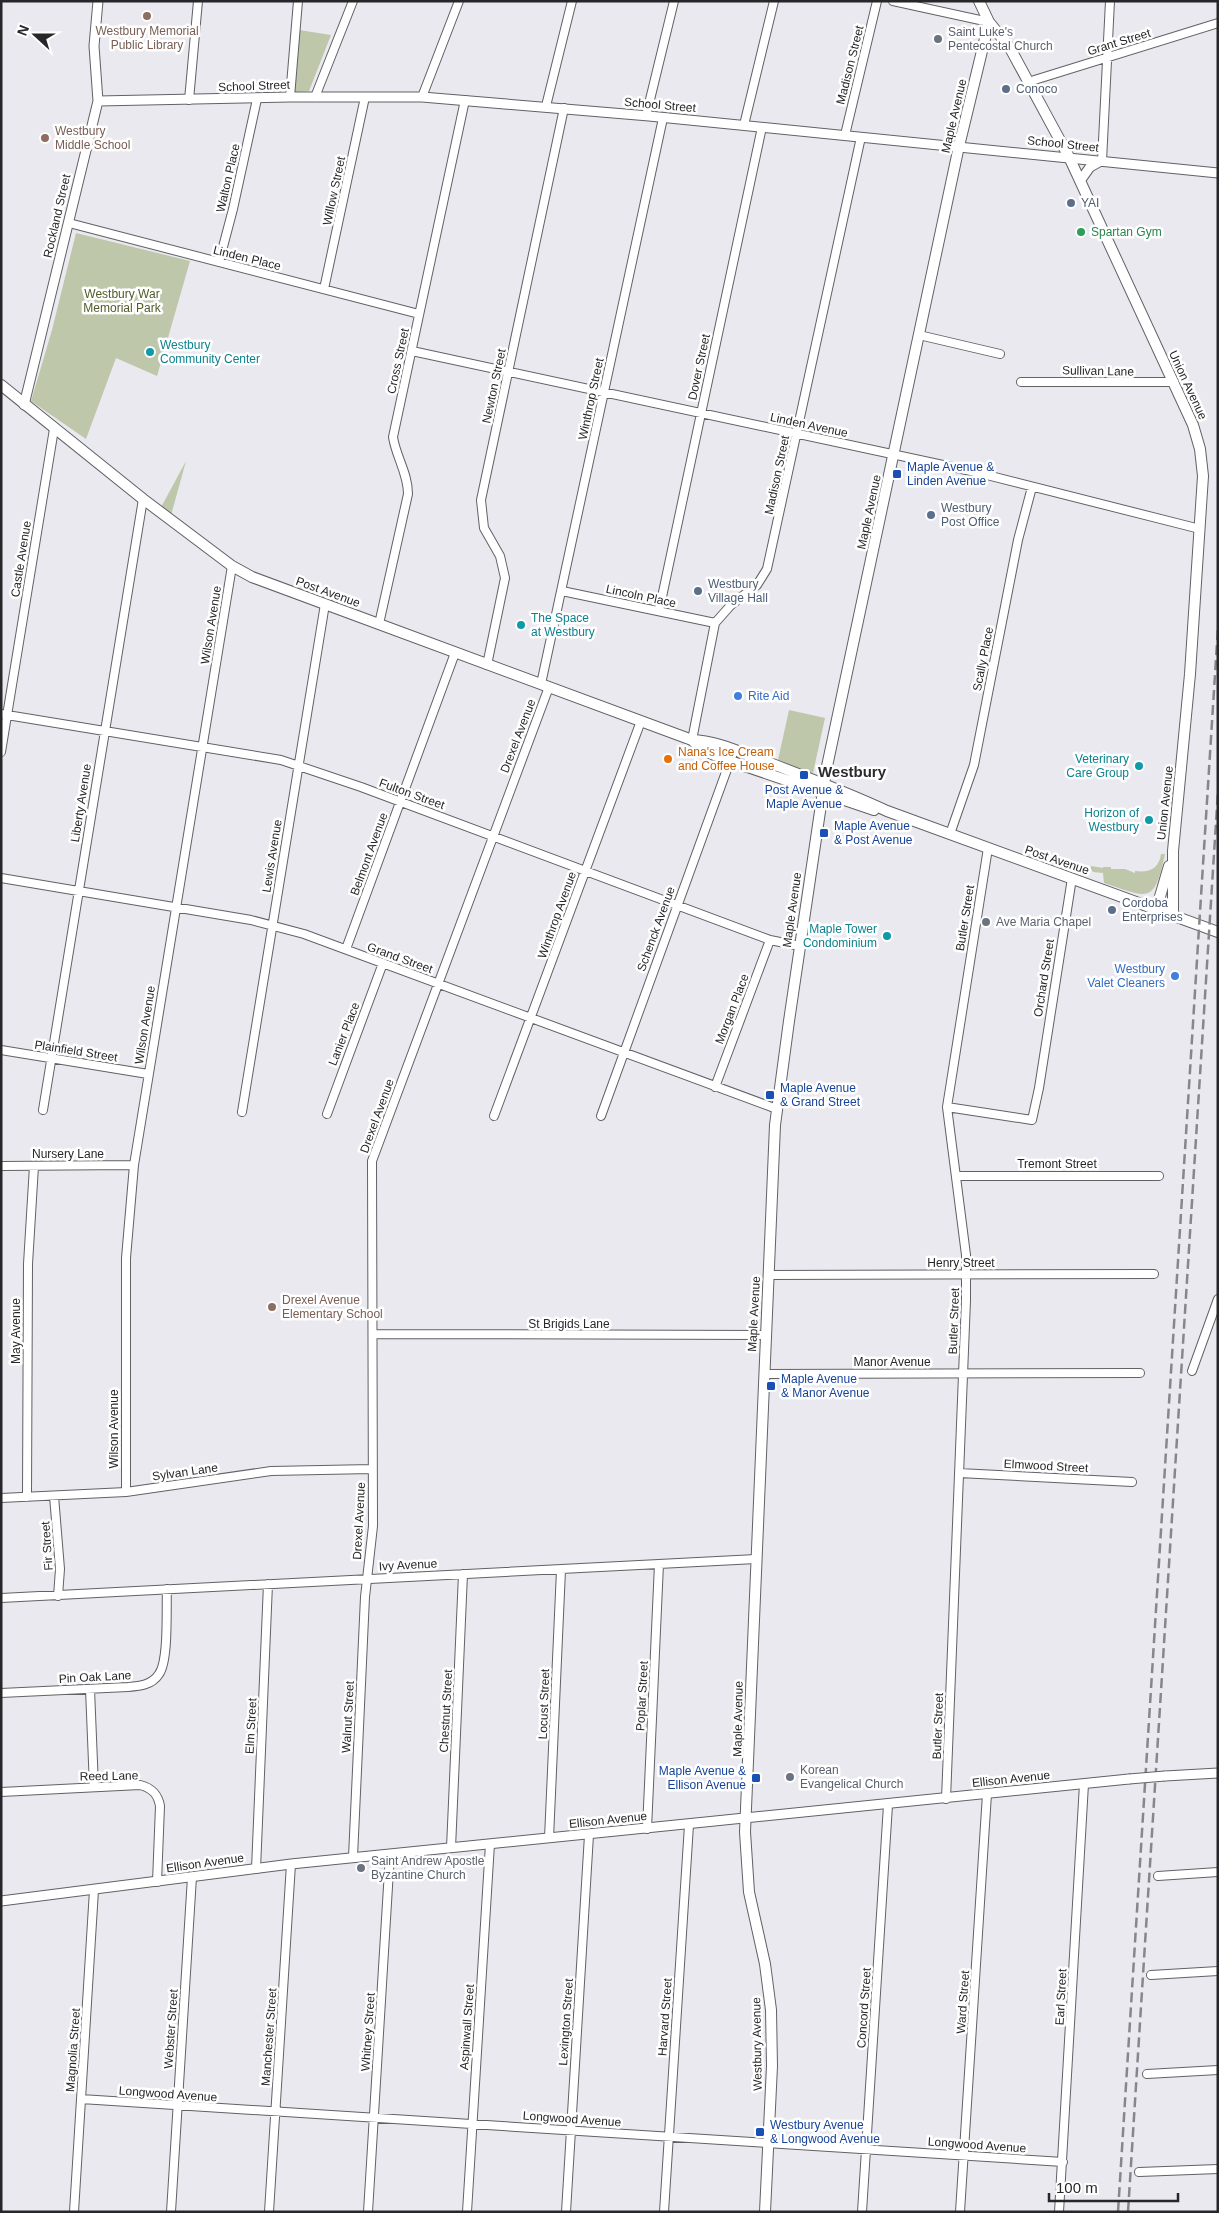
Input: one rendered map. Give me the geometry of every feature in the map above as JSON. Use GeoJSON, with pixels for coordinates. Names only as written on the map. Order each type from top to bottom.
{"type":"FeatureCollection","features":[{"type":"Feature","properties":{"kind":"main road","name":"Union Avenue"},"geometry":{"type":"LineString","coordinates":[[979,1],[989,22],[1010,48],[1069,157],[1193,424],[1200,449],[1203,476],[1200,529],[1189,682],[1173,851],[1174,916]]}},
{"type":"Feature","properties":{"kind":"main road","name":"Maple Avenue"},"geometry":{"type":"LineString","coordinates":[[747,1819],[774,1126],[823,789],[919,335],[989,22]]}},
{"type":"Feature","properties":{"kind":"main road","name":"Post Avenue"},"geometry":{"type":"LineString","coordinates":[[1,385],[143,499],[232,566],[252,577],[692,740],[704,750],[730,761],[823,789]]}},
{"type":"Feature","properties":{"kind":"main road","name":"Post Avenue"},"geometry":{"type":"LineString","coordinates":[[692,740],[708,740],[869,810],[887,811],[1218,932]]}},
{"type":"Feature","properties":{"kind":"main road","name":"Union Avenue"},"geometry":{"type":"LineString","coordinates":[[1156,910],[1173,851]]}},
{"type":"Feature","properties":{"kind":"main road","name":"Westbury Avenue"},"geometry":{"type":"LineString","coordinates":[[747,1819],[745,1832],[750,1892],[765,1964],[771,2010],[772,2066],[765,2212]]}},
{"type":"Feature","properties":{"kind":"street","name":"Rockland Street"},"geometry":{"type":"LineString","coordinates":[[24,404],[98,101],[94,46],[98,1]]}},
{"type":"Feature","properties":{"kind":"street"},"geometry":{"type":"LineString","coordinates":[[189,100],[198,1]]}},
{"type":"Feature","properties":{"kind":"street"},"geometry":{"type":"LineString","coordinates":[[290,97],[298,1]]}},
{"type":"Feature","properties":{"kind":"street"},"geometry":{"type":"LineString","coordinates":[[315,97],[353,1]]}},
{"type":"Feature","properties":{"kind":"street"},"geometry":{"type":"LineString","coordinates":[[422,97],[459,1]]}},
{"type":"Feature","properties":{"kind":"street"},"geometry":{"type":"LineString","coordinates":[[546,106],[572,1]]}},
{"type":"Feature","properties":{"kind":"street"},"geometry":{"type":"LineString","coordinates":[[646,116],[674,1]]}},
{"type":"Feature","properties":{"kind":"street"},"geometry":{"type":"LineString","coordinates":[[744,125],[774,1]]}},
{"type":"Feature","properties":{"kind":"street","name":"Madison Street"},"geometry":{"type":"LineString","coordinates":[[845,135],[878,1]]}},
{"type":"Feature","properties":{"kind":"street"},"geometry":{"type":"LineString","coordinates":[[893,1],[989,22]]}},
{"type":"Feature","properties":{"kind":"street"},"geometry":{"type":"LineString","coordinates":[[1080,181],[1090,167],[1102,161],[1110,1]]}},
{"type":"Feature","properties":{"kind":"street","name":"Grant Street"},"geometry":{"type":"LineString","coordinates":[[1028,82],[1218,23]]}},
{"type":"Feature","properties":{"kind":"street","name":"School Street"},"geometry":{"type":"LineString","coordinates":[[98,101],[290,97],[422,97],[546,106],[1218,173]]}},
{"type":"Feature","properties":{"kind":"street","name":"Willow Street"},"geometry":{"type":"LineString","coordinates":[[324,289],[365,97]]}},
{"type":"Feature","properties":{"kind":"street","name":"Walton Place"},"geometry":{"type":"LineString","coordinates":[[220,262],[234,209],[257,98]]}},
{"type":"Feature","properties":{"kind":"street","name":"Cross Street"},"geometry":{"type":"LineString","coordinates":[[379,624],[408,494],[406,476],[396,452],[394,437],[465,100]]}},
{"type":"Feature","properties":{"kind":"street","name":"Newton Street"},"geometry":{"type":"LineString","coordinates":[[487,665],[505,578],[500,556],[484,528],[481,500],[564,108]]}},
{"type":"Feature","properties":{"kind":"street","name":"Winthrop Street"},"geometry":{"type":"LineString","coordinates":[[545,686],[562,591],[663,118]]}},
{"type":"Feature","properties":{"kind":"street","name":"Dover Street"},"geometry":{"type":"LineString","coordinates":[[658,611],[762,127]]}},
{"type":"Feature","properties":{"kind":"street","name":"Madison Street"},"geometry":{"type":"LineString","coordinates":[[715,623],[731,605],[758,585],[767,569],[861,137]]}},
{"type":"Feature","properties":{"kind":"street","name":"Linden Place"},"geometry":{"type":"LineString","coordinates":[[69,223],[419,314]]}},
{"type":"Feature","properties":{"kind":"street"},"geometry":{"type":"LineString","coordinates":[[919,335],[1000,354]]}},
{"type":"Feature","properties":{"kind":"street","name":"Linden Avenue"},"geometry":{"type":"LineString","coordinates":[[412,351],[894,454],[1032,486],[1200,529]]}},
{"type":"Feature","properties":{"kind":"street","name":"Sullivan Lane"},"geometry":{"type":"LineString","coordinates":[[1021,382],[1174,382]]}},
{"type":"Feature","properties":{"kind":"street","name":"Castle Avenue"},"geometry":{"type":"LineString","coordinates":[[1,752],[4,715],[54,429]]}},
{"type":"Feature","properties":{"kind":"street","name":"Scally Place"},"geometry":{"type":"LineString","coordinates":[[950,834],[974,766],[1018,540],[1032,486]]}},
{"type":"Feature","properties":{"kind":"street","name":"Liberty Avenue"},"geometry":{"type":"LineString","coordinates":[[43,1110],[143,499]]}},
{"type":"Feature","properties":{"kind":"street","name":"Wilson Avenue"},"geometry":{"type":"LineString","coordinates":[[126,1492],[126,1258],[134,1165],[232,566]]}},
{"type":"Feature","properties":{"kind":"street","name":"Lincoln Place"},"geometry":{"type":"LineString","coordinates":[[562,591],[715,623]]}},
{"type":"Feature","properties":{"kind":"street","name":"Lewis Avenue"},"geometry":{"type":"LineString","coordinates":[[242,1112],[325,604]]}},
{"type":"Feature","properties":{"kind":"street"},"geometry":{"type":"LineString","coordinates":[[692,740],[715,623]]}},
{"type":"Feature","properties":{"kind":"street","name":"Belmont Avenue"},"geometry":{"type":"LineString","coordinates":[[346,949],[455,653]]}},
{"type":"Feature","properties":{"kind":"street","name":"Drexel Avenue"},"geometry":{"type":"LineString","coordinates":[[367,1578],[373,1526],[372,1161],[493,836],[545,686]]}},
{"type":"Feature","properties":{"kind":"street","name":"Fulton Street"},"geometry":{"type":"LineString","coordinates":[[4,715],[281,760],[400,801],[770,940],[800,946]]}},
{"type":"Feature","properties":{"kind":"street","name":"Winthrop Avenue"},"geometry":{"type":"LineString","coordinates":[[494,1116],[641,721]]}},
{"type":"Feature","properties":{"kind":"street","name":"Schenck Avenue"},"geometry":{"type":"LineString","coordinates":[[601,1116],[734,750]]}},
{"type":"Feature","properties":{"kind":"street","name":"Butler Street"},"geometry":{"type":"LineString","coordinates":[[946,1799],[966,1274],[966,1255],[947,1107],[988,848]]}},
{"type":"Feature","properties":{"kind":"street","name":"Grand Street"},"geometry":{"type":"LineString","coordinates":[[1,878],[251,920],[304,934],[777,1109]]}},
{"type":"Feature","properties":{"kind":"street","name":"Orchard Street"},"geometry":{"type":"LineString","coordinates":[[947,1107],[1032,1120],[1040,1082],[1072,878]]}},
{"type":"Feature","properties":{"kind":"street","name":"Morgan Place"},"geometry":{"type":"LineString","coordinates":[[715,1086],[770,940]]}},
{"type":"Feature","properties":{"kind":"street","name":"Lanier Place"},"geometry":{"type":"LineString","coordinates":[[327,1114],[383,963]]}},
{"type":"Feature","properties":{"kind":"street","name":"Plainfield Street"},"geometry":{"type":"LineString","coordinates":[[1,1050],[148,1074]]}},
{"type":"Feature","properties":{"kind":"street","name":"Nursery Lane"},"geometry":{"type":"LineString","coordinates":[[1,1166],[134,1165]]}},
{"type":"Feature","properties":{"kind":"street","name":"May Avenue"},"geometry":{"type":"LineString","coordinates":[[27,1497],[28,1264],[34,1166]]}},
{"type":"Feature","properties":{"kind":"street","name":"Tremont Street"},"geometry":{"type":"LineString","coordinates":[[956,1176],[1159,1176]]}},
{"type":"Feature","properties":{"kind":"street","name":"Henry Street"},"geometry":{"type":"LineString","coordinates":[[768,1275],[1154,1274]]}},
{"type":"Feature","properties":{"kind":"street"},"geometry":{"type":"LineString","coordinates":[[1192,1371],[1218,1299]]}},
{"type":"Feature","properties":{"kind":"street","name":"St Brigids Lane"},"geometry":{"type":"LineString","coordinates":[[373,1334],[766,1335]]}},
{"type":"Feature","properties":{"kind":"street","name":"Manor Avenue"},"geometry":{"type":"LineString","coordinates":[[764,1374],[1140,1373]]}},
{"type":"Feature","properties":{"kind":"street","name":"Sylvan Lane"},"geometry":{"type":"LineString","coordinates":[[1,1498],[126,1492],[271,1471],[372,1469]]}},
{"type":"Feature","properties":{"kind":"street","name":"Elmwood Street"},"geometry":{"type":"LineString","coordinates":[[959,1473],[1132,1482]]}},
{"type":"Feature","properties":{"kind":"street","name":"Fir Street"},"geometry":{"type":"LineString","coordinates":[[54,1496],[60,1569],[58,1596]]}},
{"type":"Feature","properties":{"kind":"street","name":"Ivy Avenue"},"geometry":{"type":"LineString","coordinates":[[1,1598],[756,1559]]}},
{"type":"Feature","properties":{"kind":"street","name":"Poplar Street"},"geometry":{"type":"LineString","coordinates":[[647,1829],[658,1564]]}},
{"type":"Feature","properties":{"kind":"street","name":"Locust Street"},"geometry":{"type":"LineString","coordinates":[[549,1838],[561,1570]]}},
{"type":"Feature","properties":{"kind":"street","name":"Chestnut Street"},"geometry":{"type":"LineString","coordinates":[[451,1848],[463,1574]]}},
{"type":"Feature","properties":{"kind":"street","name":"Walnut Street"},"geometry":{"type":"LineString","coordinates":[[353,1857],[367,1578]]}},
{"type":"Feature","properties":{"kind":"street","name":"Elm Street"},"geometry":{"type":"LineString","coordinates":[[256,1869],[268,1584]]}},
{"type":"Feature","properties":{"kind":"street","name":"Pin Oak Lane"},"geometry":{"type":"LineString","coordinates":[[1,1693],[143,1686],[159,1675],[164,1658],[167,1589]]}},
{"type":"Feature","properties":{"kind":"street"},"geometry":{"type":"LineString","coordinates":[[90,1689],[94,1787]]}},
{"type":"Feature","properties":{"kind":"street","name":"Ellison Avenue"},"geometry":{"type":"LineString","coordinates":[[1,1901],[353,1857],[590,1835],[1166,1776],[1218,1773]]}},
{"type":"Feature","properties":{"kind":"street","name":"Earl Street"},"geometry":{"type":"LineString","coordinates":[[1059,2212],[1084,1784]]}},
{"type":"Feature","properties":{"kind":"street","name":"Reed Lane"},"geometry":{"type":"LineString","coordinates":[[1,1792],[94,1787],[140,1786],[149,1788],[157,1795],[160,1806],[157,1882]]}},
{"type":"Feature","properties":{"kind":"street","name":"Ward Street"},"geometry":{"type":"LineString","coordinates":[[960,2212],[987,1794]]}},
{"type":"Feature","properties":{"kind":"street","name":"Concord Street"},"geometry":{"type":"LineString","coordinates":[[862,2212],[888,1805]]}},
{"type":"Feature","properties":{"kind":"street","name":"Harvard Street"},"geometry":{"type":"LineString","coordinates":[[664,2212],[689,1824]]}},
{"type":"Feature","properties":{"kind":"street","name":"Lexington Street"},"geometry":{"type":"LineString","coordinates":[[566,2212],[590,1835]]}},
{"type":"Feature","properties":{"kind":"street","name":"Aspinwall Street"},"geometry":{"type":"LineString","coordinates":[[467,2212],[490,1844]]}},
{"type":"Feature","properties":{"kind":"street","name":"Whitney Street"},"geometry":{"type":"LineString","coordinates":[[368,2212],[390,1854]]}},
{"type":"Feature","properties":{"kind":"street","name":"Manchester Street"},"geometry":{"type":"LineString","coordinates":[[269,2212],[291,1864]]}},
{"type":"Feature","properties":{"kind":"street"},"geometry":{"type":"LineString","coordinates":[[1158,1876],[1218,1872]]}},
{"type":"Feature","properties":{"kind":"street","name":"Webster Street"},"geometry":{"type":"LineString","coordinates":[[171,2212],[192,1877]]}},
{"type":"Feature","properties":{"kind":"street","name":"Magnolia Street"},"geometry":{"type":"LineString","coordinates":[[74,2212],[94,1890]]}},
{"type":"Feature","properties":{"kind":"street"},"geometry":{"type":"LineString","coordinates":[[1152,1976],[1218,1971]]}},
{"type":"Feature","properties":{"kind":"street"},"geometry":{"type":"LineString","coordinates":[[1147,2074],[1218,2070]]}},
{"type":"Feature","properties":{"kind":"street","name":"Longwood Avenue"},"geometry":{"type":"LineString","coordinates":[[81,2099],[1063,2162]]}},
{"type":"Feature","properties":{"kind":"street"},"geometry":{"type":"LineString","coordinates":[[1139,2172],[1218,2169]]}},
{"type":"Feature","properties":{"kind":"green space"},"geometry":{"type":"Polygon","coordinates":[[[299,30],[331,35],[309,91],[293,92],[299,30]]]}},
{"type":"Feature","properties":{"kind":"green space","name":"Westbury War Memorial Park"},"geometry":{"type":"Polygon","coordinates":[[[76,233],[190,261],[157,376],[116,358],[86,439],[31,401],[52,330],[76,233]]]}},
{"type":"Feature","properties":{"kind":"green space"},"geometry":{"type":"Polygon","coordinates":[[[186,461],[170,519],[159,511],[186,461]]]}},
{"type":"Feature","properties":{"kind":"green space"},"geometry":{"type":"Polygon","coordinates":[[[789,710],[825,718],[813,773],[778,760],[789,710]]]}},
{"type":"Feature","properties":{"kind":"green space"},"geometry":{"type":"Polygon","coordinates":[[[1161,854],[1165,854],[1161,871],[1153,890],[1147,893],[1131,892],[1104,883],[1103,873],[1093,872],[1091,869],[1091,866],[1125,869],[1135,873],[1135,871],[1145,871],[1156,866],[1161,854]]]}},
{"type":"Feature","properties":{"kind":"railway"},"geometry":{"type":"LineString","coordinates":[[1118,2212],[1218,627]]}},
{"type":"Feature","properties":{"kind":"railway"},"geometry":{"type":"LineString","coordinates":[[1128,2212],[1218,791]]}},
{"type":"Feature","properties":{"kind":"place","name":"Westbury Memorial Public Library"},"geometry":{"type":"Point","coordinates":[147,16]}},
{"type":"Feature","properties":{"kind":"place","name":"Saint Luke's Pentecostal Church"},"geometry":{"type":"Point","coordinates":[938,39]}},
{"type":"Feature","properties":{"kind":"place","name":"Conoco"},"geometry":{"type":"Point","coordinates":[1006,89]}},
{"type":"Feature","properties":{"kind":"place","name":"Westbury Middle School"},"geometry":{"type":"Point","coordinates":[45,138]}},
{"type":"Feature","properties":{"kind":"place","name":"YAI"},"geometry":{"type":"Point","coordinates":[1071,203]}},
{"type":"Feature","properties":{"kind":"place","name":"Spartan Gym"},"geometry":{"type":"Point","coordinates":[1081,232]}},
{"type":"Feature","properties":{"kind":"place","name":"Westbury Community Center"},"geometry":{"type":"Point","coordinates":[150,352]}},
{"type":"Feature","properties":{"kind":"place","name":"Maple Avenue & Linden Avenue"},"geometry":{"type":"Point","coordinates":[897,474]}},
{"type":"Feature","properties":{"kind":"place","name":"Westbury Post Office"},"geometry":{"type":"Point","coordinates":[931,515]}},
{"type":"Feature","properties":{"kind":"place","name":"Westbury Village Hall"},"geometry":{"type":"Point","coordinates":[698,591]}},
{"type":"Feature","properties":{"kind":"place","name":"The Space at Westbury"},"geometry":{"type":"Point","coordinates":[521,625]}},
{"type":"Feature","properties":{"kind":"place","name":"Rite Aid"},"geometry":{"type":"Point","coordinates":[738,696]}},
{"type":"Feature","properties":{"kind":"place","name":"Nana's Ice Cream and Coffee House"},"geometry":{"type":"Point","coordinates":[668,759]}},
{"type":"Feature","properties":{"kind":"place","name":"Veterinary Care Group"},"geometry":{"type":"Point","coordinates":[1139,766]}},
{"type":"Feature","properties":{"kind":"place","name":"Post Avenue & Maple Avenue"},"geometry":{"type":"Point","coordinates":[804,775]}},
{"type":"Feature","properties":{"kind":"place","name":"Horizon of Westbury"},"geometry":{"type":"Point","coordinates":[1149,820]}},
{"type":"Feature","properties":{"kind":"place","name":"Maple Avenue & Post Avenue"},"geometry":{"type":"Point","coordinates":[824,833]}},
{"type":"Feature","properties":{"kind":"place","name":"Cordoba Enterprises"},"geometry":{"type":"Point","coordinates":[1112,910]}},
{"type":"Feature","properties":{"kind":"place","name":"Ave Maria Chapel"},"geometry":{"type":"Point","coordinates":[986,922]}},
{"type":"Feature","properties":{"kind":"place","name":"Maple Tower Condominium"},"geometry":{"type":"Point","coordinates":[887,936]}},
{"type":"Feature","properties":{"kind":"place","name":"Westbury Valet Cleaners"},"geometry":{"type":"Point","coordinates":[1175,976]}},
{"type":"Feature","properties":{"kind":"place","name":"Maple Avenue & Grand Street"},"geometry":{"type":"Point","coordinates":[770,1095]}},
{"type":"Feature","properties":{"kind":"place","name":"Drexel Avenue Elementary School"},"geometry":{"type":"Point","coordinates":[272,1307]}},
{"type":"Feature","properties":{"kind":"place","name":"Maple Avenue & Manor Avenue"},"geometry":{"type":"Point","coordinates":[771,1386]}},
{"type":"Feature","properties":{"kind":"place","name":"Korean Evangelical Church"},"geometry":{"type":"Point","coordinates":[790,1777]}},
{"type":"Feature","properties":{"kind":"place","name":"Maple Avenue & Ellison Avenue"},"geometry":{"type":"Point","coordinates":[756,1778]}},
{"type":"Feature","properties":{"kind":"place","name":"Saint Andrew Apostle Byzantine Church"},"geometry":{"type":"Point","coordinates":[361,1868]}},
{"type":"Feature","properties":{"kind":"place","name":"Westbury Avenue & Longwood Avenue"},"geometry":{"type":"Point","coordinates":[760,2132]}},
{"type":"Feature","properties":{"kind":"district","name":"Westbury"},"geometry":{"type":"Point","coordinates":[852,771]}}]}
